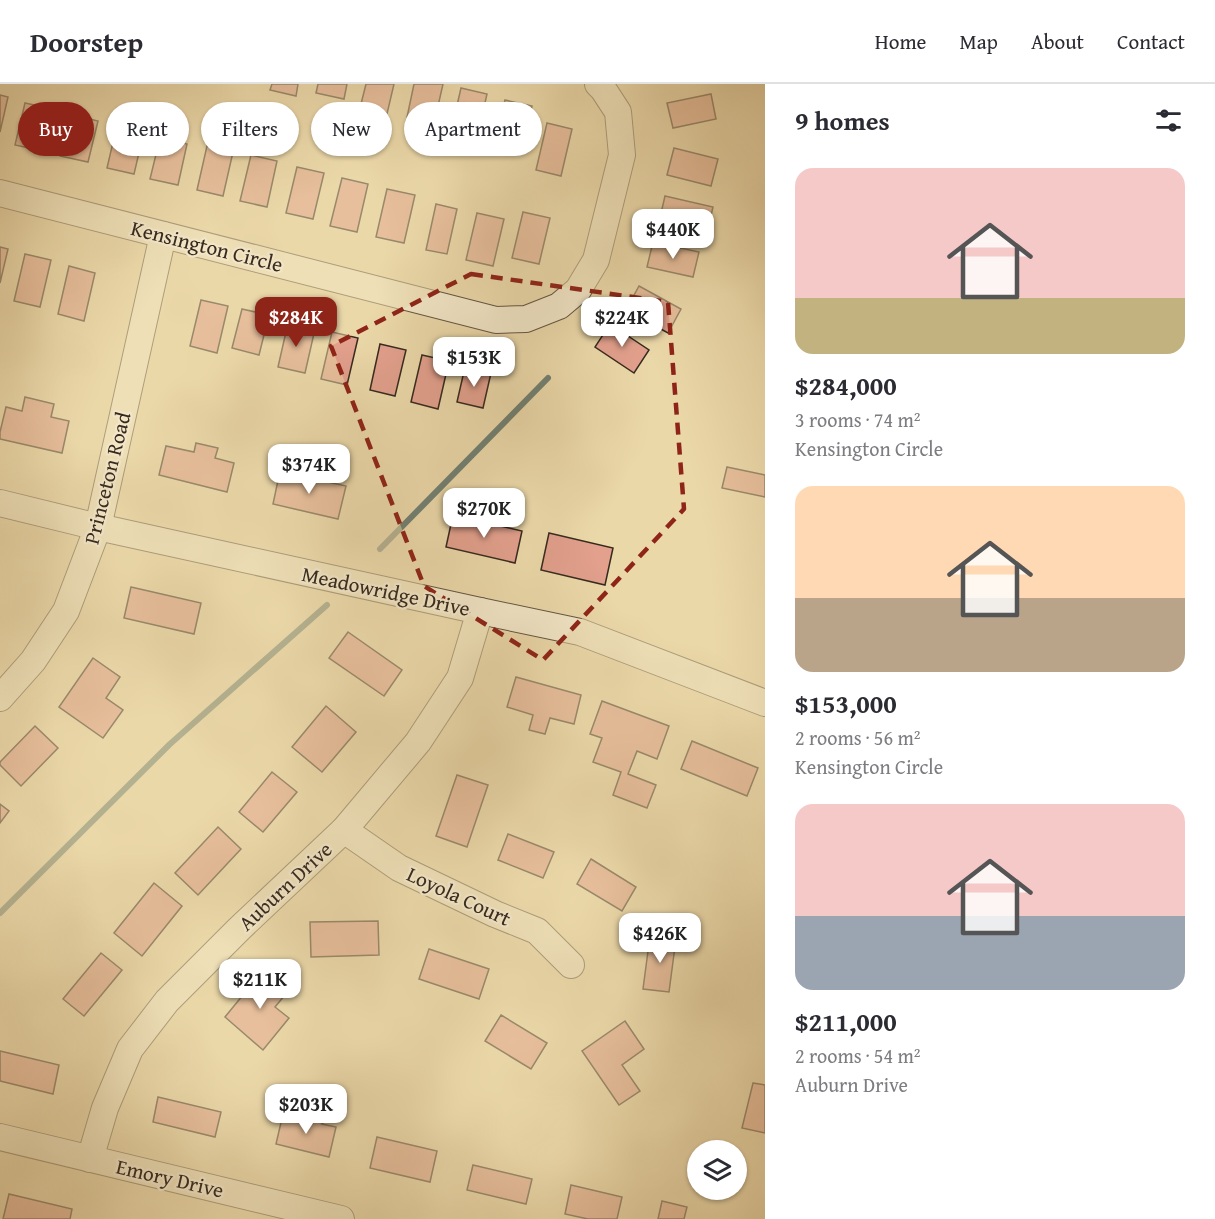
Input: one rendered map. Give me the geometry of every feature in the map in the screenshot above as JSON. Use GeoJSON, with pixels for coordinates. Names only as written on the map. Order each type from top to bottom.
{"type":"FeatureCollection","features":[{"type":"Feature","properties":{"kind":"street","name":"Kensington Circle"},"geometry":{"type":"LineString","coordinates":[[0,193],[496,320],[526,320],[559,306],[578,290],[596,260],[622,155],[618,112],[598,84]]}},
{"type":"Feature","properties":{"kind":"street","name":"Princeton Road"},"geometry":{"type":"LineString","coordinates":[[0,698],[33,661],[66,611],[98,527],[163,235]]}},
{"type":"Feature","properties":{"kind":"street","name":"Meadowridge Drive"},"geometry":{"type":"LineString","coordinates":[[0,503],[98,527],[580,632],[765,703]]}},
{"type":"Feature","properties":{"kind":"street","name":"Auburn Drive"},"geometry":{"type":"LineString","coordinates":[[90,1159],[105,1108],[130,1049],[167,1001],[239,928],[344,830],[418,742],[460,678],[480,611]]}},
{"type":"Feature","properties":{"kind":"street","name":"Loyola Court"},"geometry":{"type":"LineString","coordinates":[[344,830],[399,868],[495,914],[537,931],[571,965]]}},
{"type":"Feature","properties":{"kind":"street","name":"Emory Drive"},"geometry":{"type":"LineString","coordinates":[[0,1137],[341,1219]]}},
{"type":"Feature","properties":{"kind":"highlighted area"},"geometry":{"type":"Polygon","coordinates":[[[471,274],[668,302],[684,509],[543,660],[424,586],[331,346],[471,274]]]}},
{"type":"Feature","properties":{"kind":"building"},"geometry":{"type":"Polygon","coordinates":[[[272,84],[298,84],[296,96],[270,90],[272,84]]]}},
{"type":"Feature","properties":{"kind":"building"},"geometry":{"type":"Polygon","coordinates":[[[318,84],[347,84],[344,99],[316,93],[318,84]]]}},
{"type":"Feature","properties":{"kind":"building"},"geometry":{"type":"Polygon","coordinates":[[[366,84],[394,84],[390,102],[362,102],[366,84]]]}},
{"type":"Feature","properties":{"kind":"building"},"geometry":{"type":"Polygon","coordinates":[[[414,84],[443,84],[439,102],[410,102],[414,84]]]}},
{"type":"Feature","properties":{"kind":"building"},"geometry":{"type":"Polygon","coordinates":[[[461,88],[487,94],[485,102],[458,102],[461,88]]]}},
{"type":"Feature","properties":{"kind":"building"},"geometry":{"type":"Polygon","coordinates":[[[711,94],[716,119],[673,128],[667,103],[711,94]]]}},
{"type":"Feature","properties":{"kind":"building"},"geometry":{"type":"Polygon","coordinates":[[[0,95],[8,97],[0,132],[0,95]]]}},
{"type":"Feature","properties":{"kind":"building"},"geometry":{"type":"Polygon","coordinates":[[[94,120],[98,121],[94,137],[94,120]]]}},
{"type":"Feature","properties":{"kind":"building"},"geometry":{"type":"Polygon","coordinates":[[[547,123],[572,129],[561,176],[536,170],[539,156],[542,156],[547,123]]]}},
{"type":"Feature","properties":{"kind":"building"},"geometry":{"type":"Polygon","coordinates":[[[674,148],[718,159],[711,186],[667,175],[674,148]]]}},
{"type":"Feature","properties":{"kind":"building"},"geometry":{"type":"Polygon","coordinates":[[[60,156],[89,156],[88,162],[60,156]]]}},
{"type":"Feature","properties":{"kind":"building"},"geometry":{"type":"Polygon","coordinates":[[[110,156],[138,156],[134,174],[107,168],[110,156]]]}},
{"type":"Feature","properties":{"kind":"building"},"geometry":{"type":"Polygon","coordinates":[[[156,156],[184,156],[178,185],[150,179],[156,156]]]}},
{"type":"Feature","properties":{"kind":"building"},"geometry":{"type":"Polygon","coordinates":[[[205,156],[232,156],[223,196],[197,190],[205,156]]]}},
{"type":"Feature","properties":{"kind":"building"},"geometry":{"type":"Polygon","coordinates":[[[251,156],[277,161],[267,207],[240,201],[251,156]]]}},
{"type":"Feature","properties":{"kind":"building"},"geometry":{"type":"Polygon","coordinates":[[[297,167],[324,173],[313,219],[286,213],[297,167]]]}},
{"type":"Feature","properties":{"kind":"building"},"geometry":{"type":"Polygon","coordinates":[[[342,178],[368,184],[357,232],[330,226],[342,178]]]}},
{"type":"Feature","properties":{"kind":"building"},"geometry":{"type":"Polygon","coordinates":[[[387,189],[415,195],[404,243],[376,237],[387,189]]]}},
{"type":"Feature","properties":{"kind":"building"},"geometry":{"type":"Polygon","coordinates":[[[665,196],[713,207],[707,233],[659,222],[665,196]]]}},
{"type":"Feature","properties":{"kind":"building"},"geometry":{"type":"Polygon","coordinates":[[[436,204],[457,209],[447,254],[426,250],[436,204]]]}},
{"type":"Feature","properties":{"kind":"building"},"geometry":{"type":"Polygon","coordinates":[[[523,212],[550,218],[539,264],[512,258],[523,212]]]}},
{"type":"Feature","properties":{"kind":"building"},"geometry":{"type":"Polygon","coordinates":[[[477,213],[504,219],[493,266],[466,260],[477,213]]]}},
{"type":"Feature","properties":{"kind":"building"},"geometry":{"type":"Polygon","coordinates":[[[653,242],[699,252],[693,277],[647,267],[653,242]]]}},
{"type":"Feature","properties":{"kind":"building"},"geometry":{"type":"Polygon","coordinates":[[[0,247],[8,249],[0,283],[0,247]]]}},
{"type":"Feature","properties":{"kind":"building"},"geometry":{"type":"Polygon","coordinates":[[[25,254],[51,260],[40,307],[14,301],[25,254]]]}},
{"type":"Feature","properties":{"kind":"building"},"geometry":{"type":"Polygon","coordinates":[[[69,266],[95,273],[84,321],[58,314],[69,266]]]}},
{"type":"Feature","properties":{"kind":"building"},"geometry":{"type":"Polygon","coordinates":[[[639,286],[681,309],[668,333],[626,310],[639,286]]]}},
{"type":"Feature","properties":{"kind":"building"},"geometry":{"type":"Polygon","coordinates":[[[201,300],[228,306],[217,353],[190,346],[201,300]]]}},
{"type":"Feature","properties":{"kind":"building"},"geometry":{"type":"Polygon","coordinates":[[[242,309],[269,315],[259,355],[232,348],[242,309]]]}},
{"type":"Feature","properties":{"kind":"building"},"geometry":{"type":"Polygon","coordinates":[[[288,323],[315,329],[305,373],[278,367],[288,323]]]}},
{"type":"Feature","properties":{"kind":"building"},"geometry":{"type":"Polygon","coordinates":[[[610,324],[649,350],[634,373],[595,347],[610,324]]]}},
{"type":"Feature","properties":{"kind":"building"},"geometry":{"type":"Polygon","coordinates":[[[332,332],[358,338],[347,385],[321,379],[332,332]]]}},
{"type":"Feature","properties":{"kind":"building"},"geometry":{"type":"Polygon","coordinates":[[[380,344],[406,350],[395,396],[370,390],[380,344]]]}},
{"type":"Feature","properties":{"kind":"building"},"geometry":{"type":"Polygon","coordinates":[[[422,355],[449,361],[438,409],[411,402],[422,355]]]}},
{"type":"Feature","properties":{"kind":"building"},"geometry":{"type":"Polygon","coordinates":[[[465,367],[491,373],[483,408],[457,402],[465,367]]]}},
{"type":"Feature","properties":{"kind":"building"},"geometry":{"type":"Polygon","coordinates":[[[25,397],[54,404],[51,417],[69,421],[62,453],[0,439],[6,407],[22,411],[25,397]]]}},
{"type":"Feature","properties":{"kind":"building"},"geometry":{"type":"Polygon","coordinates":[[[196,443],[218,448],[215,458],[234,463],[227,492],[159,475],[166,446],[194,452],[196,443]]]}},
{"type":"Feature","properties":{"kind":"building"},"geometry":{"type":"Polygon","coordinates":[[[727,467],[765,475],[765,497],[722,488],[727,467]]]}},
{"type":"Feature","properties":{"kind":"building"},"geometry":{"type":"Polygon","coordinates":[[[280,471],[346,486],[338,519],[273,504],[280,471]]]}},
{"type":"Feature","properties":{"kind":"building"},"geometry":{"type":"Polygon","coordinates":[[[453,515],[522,531],[515,563],[446,547],[453,515]]]}},
{"type":"Feature","properties":{"kind":"building"},"geometry":{"type":"Polygon","coordinates":[[[549,533],[613,548],[605,585],[541,570],[549,533]]]}},
{"type":"Feature","properties":{"kind":"building"},"geometry":{"type":"Polygon","coordinates":[[[131,587],[201,603],[194,634],[124,618],[131,587]]]}},
{"type":"Feature","properties":{"kind":"building"},"geometry":{"type":"Polygon","coordinates":[[[348,632],[402,670],[384,696],[329,658],[348,632]]]}},
{"type":"Feature","properties":{"kind":"building"},"geometry":{"type":"Polygon","coordinates":[[[93,658],[120,677],[106,698],[123,710],[103,738],[59,707],[93,658]]]}},
{"type":"Feature","properties":{"kind":"building"},"geometry":{"type":"Polygon","coordinates":[[[516,677],[581,695],[574,724],[550,718],[545,734],[529,730],[533,715],[507,707],[516,677]]]}},
{"type":"Feature","properties":{"kind":"building"},"geometry":{"type":"Polygon","coordinates":[[[602,701],[669,726],[657,759],[637,751],[628,774],[656,785],[647,808],[613,795],[621,772],[593,762],[602,738],[590,734],[602,701]]]}},
{"type":"Feature","properties":{"kind":"building"},"geometry":{"type":"Polygon","coordinates":[[[326,706],[356,732],[322,772],[292,747],[326,706]]]}},
{"type":"Feature","properties":{"kind":"building"},"geometry":{"type":"Polygon","coordinates":[[[35,726],[58,748],[21,786],[0,765],[0,762],[35,726]]]}},
{"type":"Feature","properties":{"kind":"building"},"geometry":{"type":"Polygon","coordinates":[[[692,741],[758,768],[747,796],[681,769],[692,741]]]}},
{"type":"Feature","properties":{"kind":"building"},"geometry":{"type":"Polygon","coordinates":[[[272,772],[297,792],[263,832],[239,812],[272,772]]]}},
{"type":"Feature","properties":{"kind":"building"},"geometry":{"type":"Polygon","coordinates":[[[457,775],[488,785],[467,847],[436,836],[457,775]]]}},
{"type":"Feature","properties":{"kind":"building"},"geometry":{"type":"Polygon","coordinates":[[[0,804],[9,811],[0,823],[0,804]]]}},
{"type":"Feature","properties":{"kind":"building"},"geometry":{"type":"Polygon","coordinates":[[[218,827],[241,849],[198,895],[175,873],[218,827]]]}},
{"type":"Feature","properties":{"kind":"building"},"geometry":{"type":"Polygon","coordinates":[[[508,834],[554,852],[543,878],[498,860],[508,834]]]}},
{"type":"Feature","properties":{"kind":"building"},"geometry":{"type":"Polygon","coordinates":[[[591,859],[636,887],[622,911],[577,884],[591,859]]]}},
{"type":"Feature","properties":{"kind":"building"},"geometry":{"type":"Polygon","coordinates":[[[154,883],[182,906],[142,956],[114,933],[154,883]]]}},
{"type":"Feature","properties":{"kind":"building"},"geometry":{"type":"Polygon","coordinates":[[[378,921],[379,955],[311,957],[310,922],[378,921]]]}},
{"type":"Feature","properties":{"kind":"building"},"geometry":{"type":"Polygon","coordinates":[[[650,936],[676,939],[669,992],[643,989],[650,936]]]}},
{"type":"Feature","properties":{"kind":"building"},"geometry":{"type":"Polygon","coordinates":[[[429,949],[489,969],[479,999],[419,979],[429,949]]]}},
{"type":"Feature","properties":{"kind":"building"},"geometry":{"type":"Polygon","coordinates":[[[101,953],[122,970],[84,1016],[63,999],[101,953]]]}},
{"type":"Feature","properties":{"kind":"building"},"geometry":{"type":"Polygon","coordinates":[[[265,968],[290,989],[275,1007],[289,1018],[263,1050],[225,1017],[265,968]]]}},
{"type":"Feature","properties":{"kind":"building"},"geometry":{"type":"Polygon","coordinates":[[[501,1015],[547,1043],[531,1069],[485,1041],[501,1015]]]}},
{"type":"Feature","properties":{"kind":"building"},"geometry":{"type":"Polygon","coordinates":[[[625,1021],[644,1049],[622,1065],[640,1091],[619,1105],[582,1051],[625,1021]]]}},
{"type":"Feature","properties":{"kind":"building"},"geometry":{"type":"Polygon","coordinates":[[[0,1051],[59,1065],[53,1094],[0,1081],[0,1051]]]}},
{"type":"Feature","properties":{"kind":"building"},"geometry":{"type":"Polygon","coordinates":[[[753,1083],[765,1085],[765,1133],[742,1128],[753,1083]]]}},
{"type":"Feature","properties":{"kind":"building"},"geometry":{"type":"Polygon","coordinates":[[[158,1097],[221,1112],[215,1137],[153,1122],[158,1097]]]}},
{"type":"Feature","properties":{"kind":"building"},"geometry":{"type":"Polygon","coordinates":[[[283,1114],[336,1127],[329,1157],[276,1144],[283,1114]]]}},
{"type":"Feature","properties":{"kind":"building"},"geometry":{"type":"Polygon","coordinates":[[[377,1137],[437,1151],[430,1182],[370,1168],[377,1137]]]}},
{"type":"Feature","properties":{"kind":"building"},"geometry":{"type":"Polygon","coordinates":[[[473,1165],[532,1179],[526,1204],[467,1190],[473,1165]]]}},
{"type":"Feature","properties":{"kind":"building"},"geometry":{"type":"Polygon","coordinates":[[[571,1185],[622,1197],[617,1219],[588,1219],[565,1214],[571,1185]]]}},
{"type":"Feature","properties":{"kind":"building"},"geometry":{"type":"Polygon","coordinates":[[[9,1194],[72,1209],[70,1219],[3,1219],[9,1194]]]}},
{"type":"Feature","properties":{"kind":"building"},"geometry":{"type":"Polygon","coordinates":[[[662,1201],[687,1207],[684,1219],[658,1219],[662,1201]]]}},
{"type":"Feature","properties":{"kind":"waterway"},"geometry":{"type":"LineString","coordinates":[[380,549],[548,378]]}},
{"type":"Feature","properties":{"kind":"waterway"},"geometry":{"type":"LineString","coordinates":[[0,913],[170,744],[327,605]]}}]}
